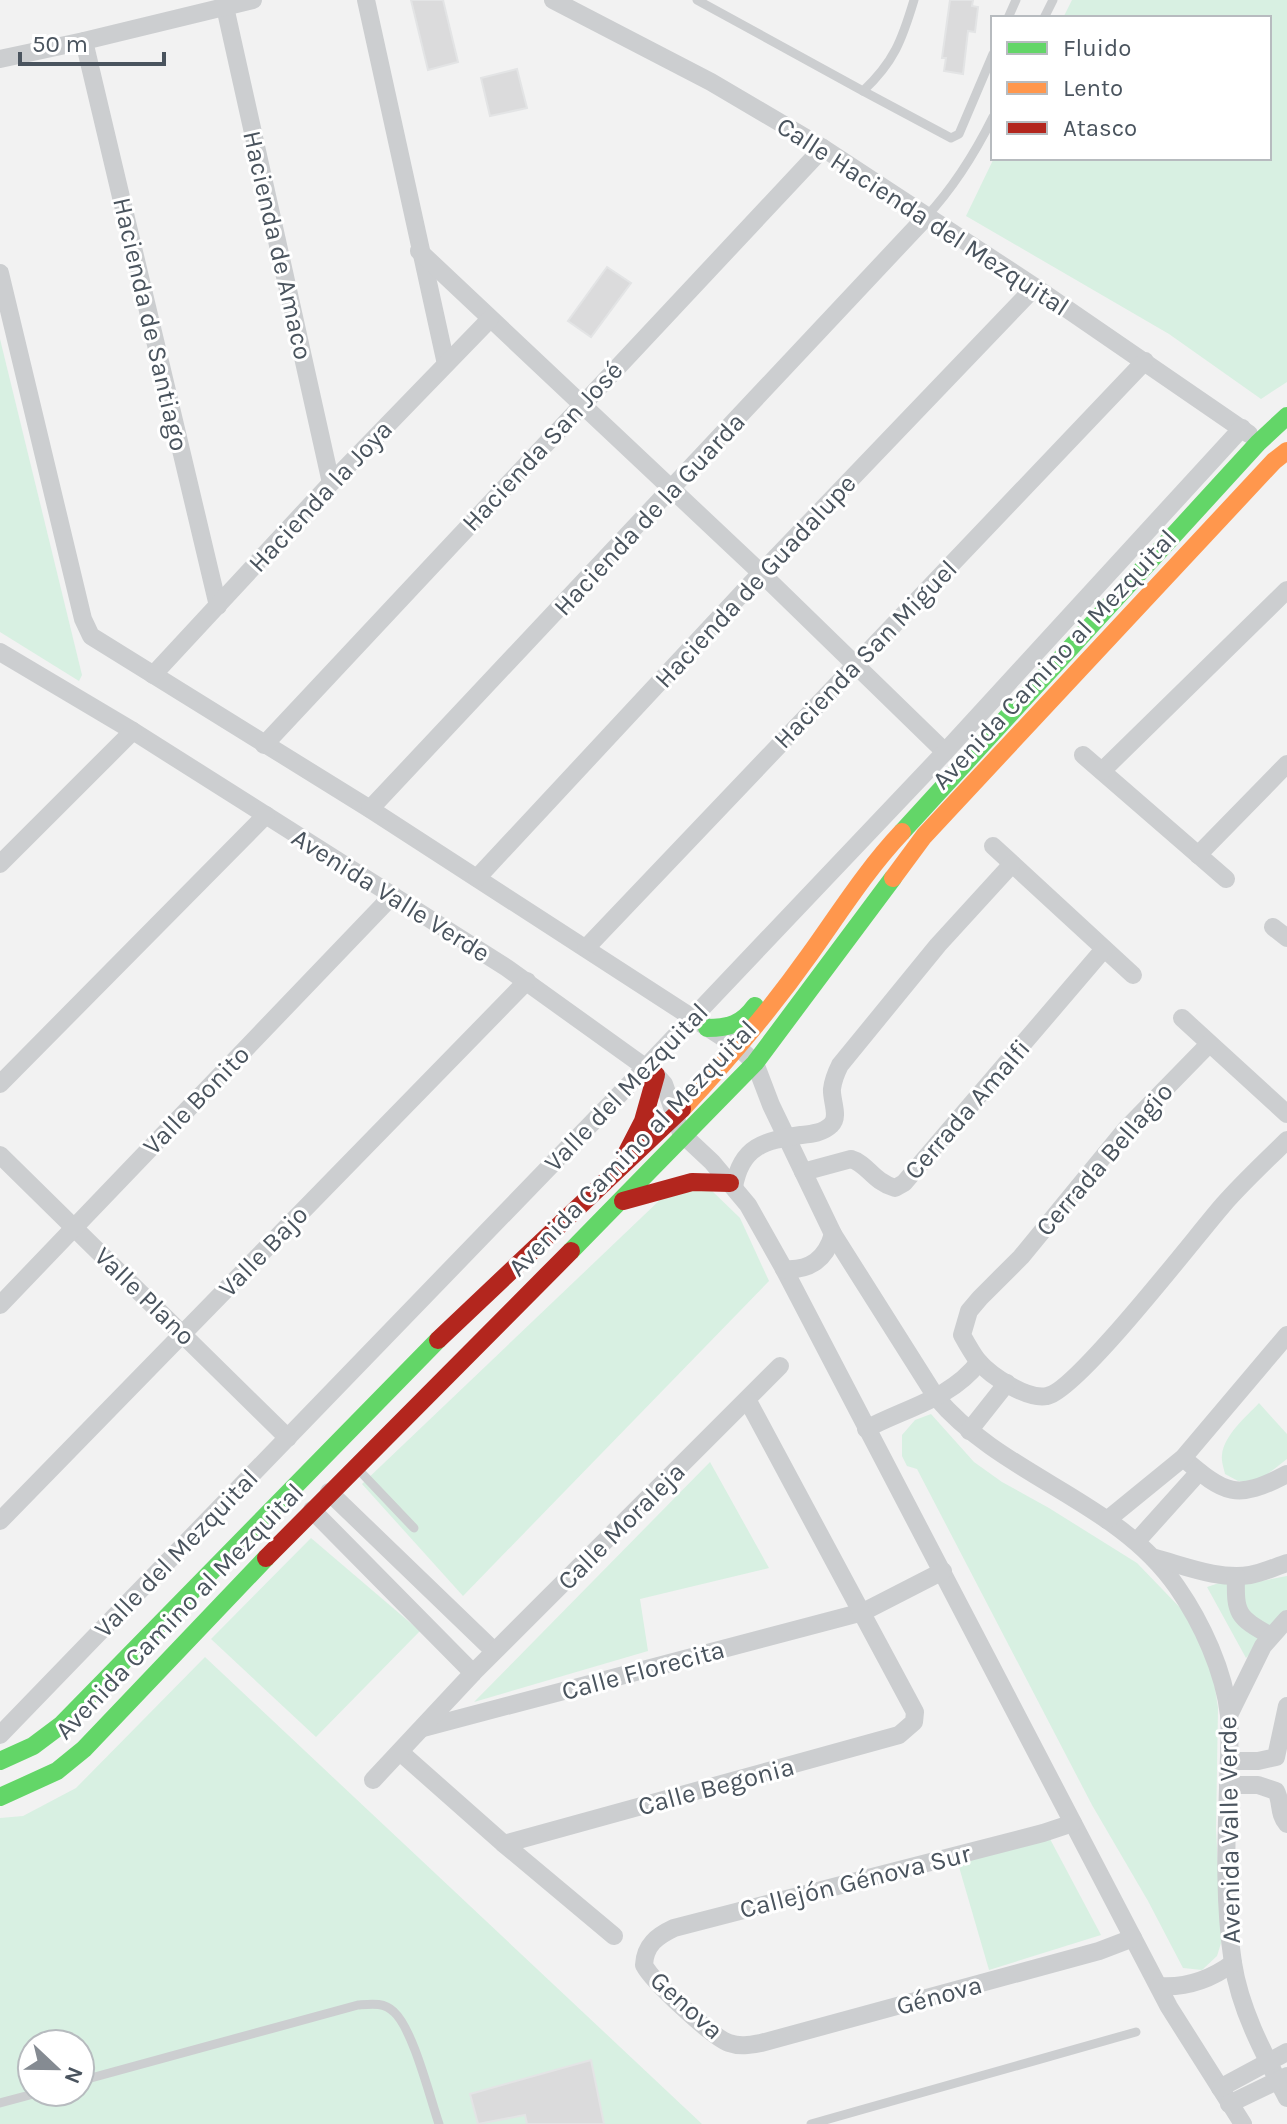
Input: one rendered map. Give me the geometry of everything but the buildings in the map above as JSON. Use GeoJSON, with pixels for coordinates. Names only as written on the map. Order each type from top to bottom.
{"type":"FeatureCollection","features":[{"type":"Feature","properties":{"kind":"main road","name":"Avenida Camino al Mezquital"},"geometry":{"type":"LineString","coordinates":[[0,1761],[33,1746],[61,1725],[467,1309],[674,1117],[739,1048],[809,956],[878,857],[1258,443],[1287,416]]}},
{"type":"Feature","properties":{"kind":"main road","name":"Avenida Camino al Mezquital"},"geometry":{"type":"LineString","coordinates":[[0,1797],[57,1771],[84,1749],[329,1492],[685,1137],[755,1063],[924,836],[1283,462]]}},
{"type":"Feature","properties":{"kind":"main road"},"geometry":{"type":"LineString","coordinates":[[700,1023],[733,1028],[746,1020],[821,911],[841,888],[878,857]]}},
{"type":"Feature","properties":{"kind":"main road"},"geometry":{"type":"LineString","coordinates":[[609,1180],[635,1141],[649,1104],[651,1071]]}},
{"type":"Feature","properties":{"kind":"main road"},"geometry":{"type":"LineString","coordinates":[[621,1202],[692,1182],[732,1185]]}},
{"type":"Feature","properties":{"kind":"main road"},"geometry":{"type":"LineString","coordinates":[[312,1510],[306,1485],[319,1461]]}},
{"type":"Feature","properties":{"kind":"main road"},"geometry":{"type":"LineString","coordinates":[[280,1499],[306,1485],[320,1486],[329,1492]]}},
{"type":"Feature","properties":{"kind":"street"},"geometry":{"type":"LineString","coordinates":[[0,59],[253,0]]}},
{"type":"Feature","properties":{"kind":"street"},"geometry":{"type":"LineString","coordinates":[[366,0],[446,364]]}},
{"type":"Feature","properties":{"kind":"street","name":"Calle Hacienda del Mezquital"},"geometry":{"type":"LineString","coordinates":[[553,0],[699,76],[823,148],[1145,361],[1242,428],[1283,462]]}},
{"type":"Feature","properties":{"kind":"street","name":"Hacienda de Amaco"},"geometry":{"type":"LineString","coordinates":[[225,7],[331,483]]}},
{"type":"Feature","properties":{"kind":"street","name":"Hacienda de Santiago"},"geometry":{"type":"LineString","coordinates":[[84,41],[218,606]]}},
{"type":"Feature","properties":{"kind":"street","name":"Hacienda San José"},"geometry":{"type":"LineString","coordinates":[[264,745],[823,148]]}},
{"type":"Feature","properties":{"kind":"street","name":"Hacienda de la Guarda"},"geometry":{"type":"LineString","coordinates":[[370,809],[926,217]]}},
{"type":"Feature","properties":{"kind":"street"},"geometry":{"type":"LineString","coordinates":[[419,251],[761,573],[945,752]]}},
{"type":"Feature","properties":{"kind":"street","name":"Avenida Valle Verde"},"geometry":{"type":"LineString","coordinates":[[0,273],[83,619],[91,636],[370,809],[739,1048],[755,1063],[771,1105],[833,1234],[936,1397],[969,1431],[1137,1541],[1178,1588],[1199,1624],[1222,1682],[1229,1715],[1226,1864],[1233,1963],[1252,2024],[1269,2062],[1282,2078],[1287,2098]]}},
{"type":"Feature","properties":{"kind":"street","name":"Hacienda de Guadalupe"},"geometry":{"type":"LineString","coordinates":[[477,878],[761,573],[1035,287]]}},
{"type":"Feature","properties":{"kind":"street","name":"Hacienda la Joya"},"geometry":{"type":"LineString","coordinates":[[153,675],[331,483],[490,319]]}},
{"type":"Feature","properties":{"kind":"street","name":"Hacienda San Miguel"},"geometry":{"type":"LineString","coordinates":[[586,948],[1145,361]]}},
{"type":"Feature","properties":{"kind":"street","name":"Valle del Mezquital"},"geometry":{"type":"LineString","coordinates":[[0,1735],[288,1438],[700,1023],[1242,428]]}},
{"type":"Feature","properties":{"kind":"street"},"geometry":{"type":"LineString","coordinates":[[1102,771],[1287,590]]}},
{"type":"Feature","properties":{"kind":"street","name":"Avenida Valle Verde"},"geometry":{"type":"LineString","coordinates":[[0,652],[133,731],[527,981],[651,1071],[664,1084],[674,1117],[685,1137],[748,1205],[784,1269],[1178,2022],[1243,2124]]}},
{"type":"Feature","properties":{"kind":"street"},"geometry":{"type":"LineString","coordinates":[[0,864],[133,731]]}},
{"type":"Feature","properties":{"kind":"street"},"geometry":{"type":"LineString","coordinates":[[1083,755],[1226,879]]}},
{"type":"Feature","properties":{"kind":"street"},"geometry":{"type":"LineString","coordinates":[[1198,855],[1287,764]]}},
{"type":"Feature","properties":{"kind":"street"},"geometry":{"type":"LineString","coordinates":[[0,1084],[266,815]]}},
{"type":"Feature","properties":{"kind":"street"},"geometry":{"type":"LineString","coordinates":[[993,846],[1133,975]]}},
{"type":"Feature","properties":{"kind":"street"},"geometry":{"type":"LineString","coordinates":[[732,1185],[745,1157],[764,1142],[818,1133],[830,1126],[835,1114],[833,1080],[840,1065],[938,945],[1012,864]]}},
{"type":"Feature","properties":{"kind":"street","name":"Valle Bonito"},"geometry":{"type":"LineString","coordinates":[[0,1305],[393,895]]}},
{"type":"Feature","properties":{"kind":"street","name":"Cerrada Amalfi"},"geometry":{"type":"LineString","coordinates":[[803,1172],[851,1159],[862,1164],[868,1174],[885,1185],[895,1188],[904,1183],[1104,949]]}},
{"type":"Feature","properties":{"kind":"street","name":"Valle Bajo"},"geometry":{"type":"LineString","coordinates":[[0,1521],[527,981]]}},
{"type":"Feature","properties":{"kind":"street"},"geometry":{"type":"LineString","coordinates":[[1182,1018],[1287,1114]]}},
{"type":"Feature","properties":{"kind":"street","name":"Cerrada Bellagio"},"geometry":{"type":"LineString","coordinates":[[979,1362],[962,1335],[969,1311],[1031,1245],[1126,1129],[1209,1044]]}},
{"type":"Feature","properties":{"kind":"street"},"geometry":{"type":"LineString","coordinates":[[866,1429],[936,1397],[967,1377],[979,1362],[1027,1394],[1051,1396],[1066,1387],[1136,1310],[1226,1202],[1287,1140]]}},
{"type":"Feature","properties":{"kind":"street","name":"Valle Plano"},"geometry":{"type":"LineString","coordinates":[[0,1155],[288,1438]]}},
{"type":"Feature","properties":{"kind":"street"},"geometry":{"type":"LineString","coordinates":[[784,1269],[798,1270],[811,1266],[826,1251],[833,1234]]}},
{"type":"Feature","properties":{"kind":"street"},"geometry":{"type":"LineString","coordinates":[[1107,1520],[1183,1458],[1287,1335]]}},
{"type":"Feature","properties":{"kind":"street","name":"Calle Moraleja"},"geometry":{"type":"LineString","coordinates":[[373,1780],[494,1651],[780,1366]]}},
{"type":"Feature","properties":{"kind":"street"},"geometry":{"type":"LineString","coordinates":[[969,1431],[1007,1383]]}},
{"type":"Feature","properties":{"kind":"street"},"geometry":{"type":"LineString","coordinates":[[748,1401],[863,1612]]}},
{"type":"Feature","properties":{"kind":"street"},"geometry":{"type":"LineString","coordinates":[[1183,1458],[1222,1489],[1260,1489],[1287,1474]]}},
{"type":"Feature","properties":{"kind":"street"},"geometry":{"type":"LineString","coordinates":[[1137,1541],[1199,1472]]}},
{"type":"Feature","properties":{"kind":"street"},"geometry":{"type":"LineString","coordinates":[[329,1492],[494,1651]]}},
{"type":"Feature","properties":{"kind":"street"},"geometry":{"type":"LineString","coordinates":[[312,1510],[473,1673]]}},
{"type":"Feature","properties":{"kind":"street"},"geometry":{"type":"LineString","coordinates":[[1155,1558],[1205,1572],[1236,1576],[1287,1563]]}},
{"type":"Feature","properties":{"kind":"street","name":"Calle Florecita"},"geometry":{"type":"LineString","coordinates":[[423,1728],[863,1612],[943,1571]]}},
{"type":"Feature","properties":{"kind":"street"},"geometry":{"type":"LineString","coordinates":[[1236,1576],[1237,1612],[1242,1619],[1271,1636]]}},
{"type":"Feature","properties":{"kind":"street"},"geometry":{"type":"LineString","coordinates":[[408,1608],[430,1587]]}},
{"type":"Feature","properties":{"kind":"street","name":"Calle Begonia"},"geometry":{"type":"LineString","coordinates":[[504,1844],[899,1735],[914,1722],[915,1712],[863,1612]]}},
{"type":"Feature","properties":{"kind":"street"},"geometry":{"type":"LineString","coordinates":[[1229,1715],[1271,1636],[1287,1619]]}},
{"type":"Feature","properties":{"kind":"street"},"geometry":{"type":"LineString","coordinates":[[1229,1761],[1273,1759],[1280,1748],[1287,1706]]}},
{"type":"Feature","properties":{"kind":"street"},"geometry":{"type":"LineString","coordinates":[[400,1752],[614,1936]]}},
{"type":"Feature","properties":{"kind":"street"},"geometry":{"type":"LineString","coordinates":[[1228,1785],[1276,1791],[1282,1818],[1287,1824]]}},
{"type":"Feature","properties":{"kind":"street","name":"Callejón Génova Sur"},"geometry":{"type":"LineString","coordinates":[[645,1953],[653,1941],[674,1928],[1073,1823]]}},
{"type":"Feature","properties":{"kind":"street","name":"Génova"},"geometry":{"type":"LineString","coordinates":[[743,2046],[1099,1951],[1133,1938]]}},
{"type":"Feature","properties":{"kind":"street","name":"Genova"},"geometry":{"type":"LineString","coordinates":[[645,1953],[644,1965],[659,1985],[723,2040],[743,2046]]}},
{"type":"Feature","properties":{"kind":"street","name":"Avenida Valle Verde"},"geometry":{"type":"LineString","coordinates":[[1159,1986],[1181,1986],[1204,1981],[1233,1963]]}},
{"type":"Feature","properties":{"kind":"street"},"geometry":{"type":"LineString","coordinates":[[1224,2096],[1287,2052]]}},
{"type":"Feature","properties":{"kind":"street"},"geometry":{"type":"LineString","coordinates":[[1224,2096],[1282,2078]]}},
{"type":"Feature","properties":{"kind":"lane"},"geometry":{"type":"LineString","coordinates":[[697,0],[951,138],[959,134],[991,59]]}},
{"type":"Feature","properties":{"kind":"lane"},"geometry":{"type":"LineString","coordinates":[[863,91],[885,70],[914,0]]}},
{"type":"Feature","properties":{"kind":"lane"},"geometry":{"type":"LineString","coordinates":[[926,217],[945,196],[991,121]]}},
{"type":"Feature","properties":{"kind":"lane"},"geometry":{"type":"LineString","coordinates":[[355,1466],[414,1528]]}},
{"type":"Feature","properties":{"kind":"lane"},"geometry":{"type":"LineString","coordinates":[[96,2077],[374,2003],[395,2012],[405,2027],[439,2124]]}},
{"type":"Feature","properties":{"kind":"lane"},"geometry":{"type":"LineString","coordinates":[[811,2124],[1136,2032]]}},
{"type":"Feature","properties":{"kind":"green space"},"geometry":{"type":"Polygon","coordinates":[[[1072,0],[1287,0],[1287,382],[1261,399],[1169,334],[966,216],[993,160],[1271,160],[1271,16],[1064,16],[1072,0]]]}},
{"type":"Feature","properties":{"kind":"green space"},"geometry":{"type":"Polygon","coordinates":[[[0,339],[82,675],[79,681],[0,632],[0,339]]]}},
{"type":"Feature","properties":{"kind":"green space"},"geometry":{"type":"Polygon","coordinates":[[[706,1185],[740,1218],[769,1281],[463,1596],[362,1484],[663,1197],[706,1185]]]}},
{"type":"Feature","properties":{"kind":"green space"},"geometry":{"type":"Polygon","coordinates":[[[1259,1403],[1287,1434],[1287,1459],[1256,1483],[1238,1481],[1225,1474],[1222,1460],[1224,1448],[1236,1427],[1259,1403]]]}},
{"type":"Feature","properties":{"kind":"green space"},"geometry":{"type":"Polygon","coordinates":[[[931,1414],[974,1462],[1137,1563],[1190,1618],[1213,1674],[1218,1708],[1216,1829],[1222,1940],[1217,1956],[1202,1970],[1183,1968],[1092,1805],[917,1469],[907,1466],[902,1456],[902,1435],[915,1420],[931,1414]]]}},
{"type":"Feature","properties":{"kind":"green space"},"geometry":{"type":"Polygon","coordinates":[[[710,1462],[769,1568],[640,1599],[648,1651],[474,1702],[710,1462]]]}},
{"type":"Feature","properties":{"kind":"green space"},"geometry":{"type":"Polygon","coordinates":[[[311,1538],[420,1631],[316,1737],[211,1639],[311,1538]]]}},
{"type":"Feature","properties":{"kind":"green space"},"geometry":{"type":"Polygon","coordinates":[[[1287,1576],[1287,1617],[1246,1658],[1207,1587],[1225,1581],[1246,1584],[1287,1576]]]}},
{"type":"Feature","properties":{"kind":"green space"},"geometry":{"type":"Polygon","coordinates":[[[205,1657],[702,2124],[0,2124],[0,1818],[23,1816],[76,1788],[205,1657]]]}},
{"type":"Feature","properties":{"kind":"green space"},"geometry":{"type":"Polygon","coordinates":[[[1050,1839],[1101,1935],[989,1970],[957,1860],[1050,1839]]]}},
{"type":"Feature","properties":{"kind":"traffic: fast"},"geometry":{"type":"LineString","coordinates":[[902,832],[1258,443],[1287,416]]}},
{"type":"Feature","properties":{"kind":"traffic: fast"},"geometry":{"type":"LineString","coordinates":[[571,1251],[755,1063],[893,878]]}},
{"type":"Feature","properties":{"kind":"traffic: fast"},"geometry":{"type":"LineString","coordinates":[[707,1028],[734,1024],[755,1006]]}},
{"type":"Feature","properties":{"kind":"traffic: fast"},"geometry":{"type":"LineString","coordinates":[[0,1761],[33,1746],[61,1725],[438,1340]]}},
{"type":"Feature","properties":{"kind":"traffic: fast"},"geometry":{"type":"LineString","coordinates":[[0,1797],[57,1771],[84,1749],[266,1558]]}},
{"type":"Feature","properties":{"kind":"traffic: slow"},"geometry":{"type":"LineString","coordinates":[[893,878],[924,836],[1274,461],[1287,451]]}},
{"type":"Feature","properties":{"kind":"traffic: slow"},"geometry":{"type":"LineString","coordinates":[[682,1109],[764,1014],[865,876],[902,832]]}},
{"type":"Feature","properties":{"kind":"traffic: jam"},"geometry":{"type":"LineString","coordinates":[[626,1154],[643,1121],[656,1075]]}},
{"type":"Feature","properties":{"kind":"traffic: jam"},"geometry":{"type":"LineString","coordinates":[[438,1340],[682,1109]]}},
{"type":"Feature","properties":{"kind":"traffic: jam"},"geometry":{"type":"LineString","coordinates":[[623,1201],[692,1182],[730,1183]]}},
{"type":"Feature","properties":{"kind":"traffic: jam"},"geometry":{"type":"LineString","coordinates":[[266,1558],[571,1251]]}}]}
